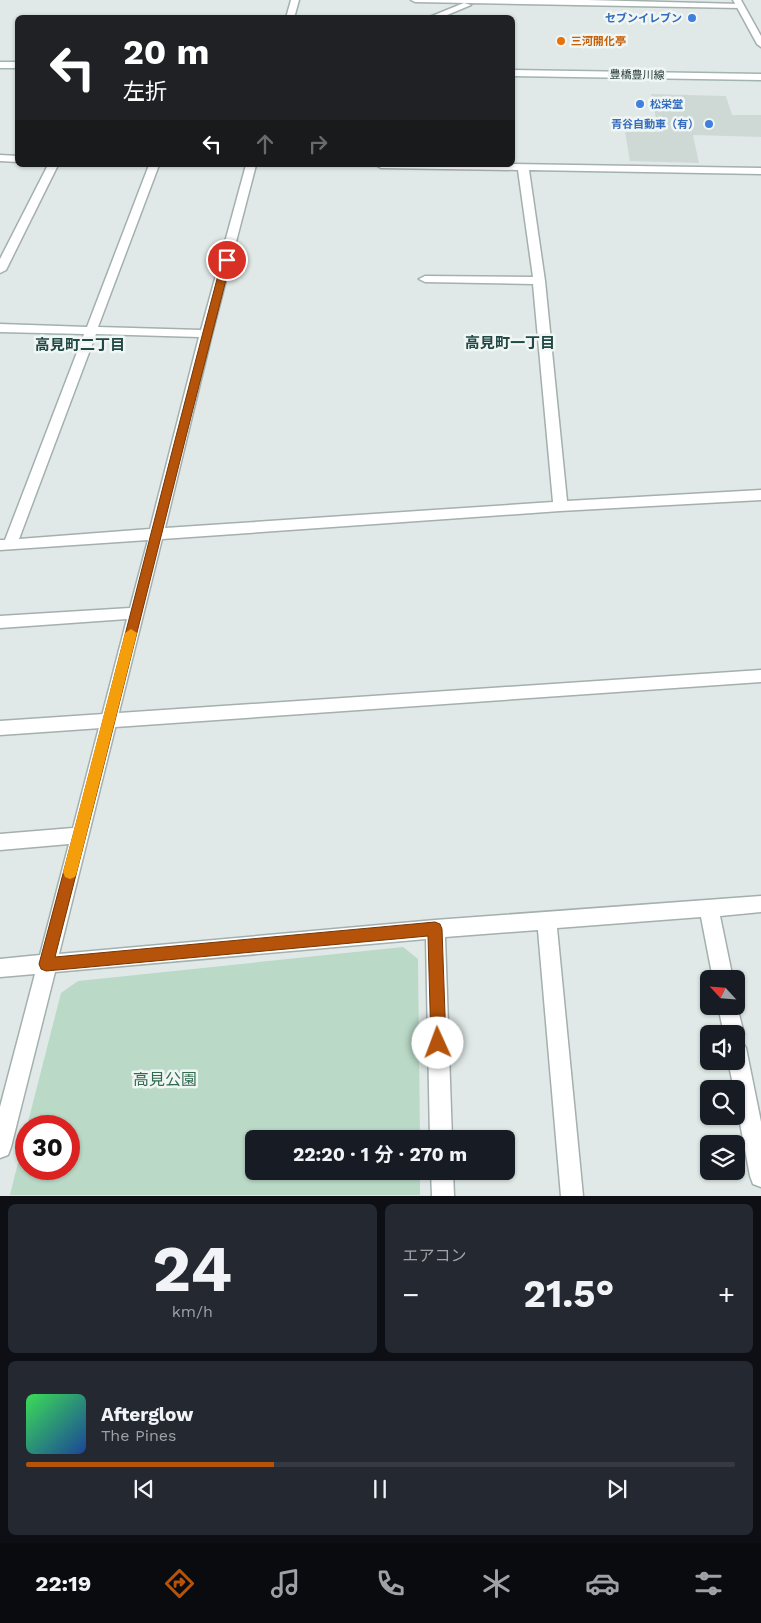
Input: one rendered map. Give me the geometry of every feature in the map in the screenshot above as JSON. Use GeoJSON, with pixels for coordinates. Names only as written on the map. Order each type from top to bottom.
{"type":"FeatureCollection","features":[{"type":"Feature","properties":{"kind":"street"},"geometry":{"type":"LineString","coordinates":[[291,15],[295,0]]}},
{"type":"Feature","properties":{"kind":"street"},"geometry":{"type":"LineString","coordinates":[[415,0],[738,3],[761,44]]}},
{"type":"Feature","properties":{"kind":"street"},"geometry":{"type":"LineString","coordinates":[[440,15],[482,0]]}},
{"type":"Feature","properties":{"kind":"street"},"geometry":{"type":"LineString","coordinates":[[0,65],[15,65]]}},
{"type":"Feature","properties":{"kind":"street","name":"豊橋豊川線"},"geometry":{"type":"LineString","coordinates":[[515,73],[761,77]]}},
{"type":"Feature","properties":{"kind":"street"},"geometry":{"type":"LineString","coordinates":[[0,158],[15,159]]}},
{"type":"Feature","properties":{"kind":"street"},"geometry":{"type":"LineString","coordinates":[[0,270],[52,167]]}},
{"type":"Feature","properties":{"kind":"street"},"geometry":{"type":"LineString","coordinates":[[153,167],[5,544],[761,494]]}},
{"type":"Feature","properties":{"kind":"street"},"geometry":{"type":"LineString","coordinates":[[0,1147],[110,720],[206,334],[250,167]]}},
{"type":"Feature","properties":{"kind":"street"},"geometry":{"type":"LineString","coordinates":[[515,167],[761,171]]}},
{"type":"Feature","properties":{"kind":"street"},"geometry":{"type":"LineString","coordinates":[[523,167],[549,370],[560,506]]}},
{"type":"Feature","properties":{"kind":"street"},"geometry":{"type":"LineString","coordinates":[[425,279],[539,281]]}},
{"type":"Feature","properties":{"kind":"street"},"geometry":{"type":"LineString","coordinates":[[0,328],[206,334]]}},
{"type":"Feature","properties":{"kind":"street"},"geometry":{"type":"LineString","coordinates":[[0,622],[136,613]]}},
{"type":"Feature","properties":{"kind":"street"},"geometry":{"type":"LineString","coordinates":[[0,728],[761,676]]}},
{"type":"Feature","properties":{"kind":"street"},"geometry":{"type":"LineString","coordinates":[[0,842],[80,835]]}},
{"type":"Feature","properties":{"kind":"street"},"geometry":{"type":"LineString","coordinates":[[0,968],[435,929],[761,904]]}},
{"type":"Feature","properties":{"kind":"street"},"geometry":{"type":"LineString","coordinates":[[709,908],[721,970]]}},
{"type":"Feature","properties":{"kind":"street"},"geometry":{"type":"LineString","coordinates":[[548,921],[572,1196]]}},
{"type":"Feature","properties":{"kind":"street"},"geometry":{"type":"LineString","coordinates":[[435,929],[441,1130]]}},
{"type":"Feature","properties":{"kind":"street"},"geometry":{"type":"LineString","coordinates":[[740,1070],[761,1176]]}},
{"type":"Feature","properties":{"kind":"street"},"geometry":{"type":"LineString","coordinates":[[442,1180],[443,1196]]}},
{"type":"Feature","properties":{"kind":"shaded area","name":"青谷自動車（有）"},"geometry":{"type":"Polygon","coordinates":[[[651,94],[726,96],[732,115],[761,115],[761,137],[693,135],[699,163],[630,161],[625,132],[659,132],[651,94]]]}},
{"type":"Feature","properties":{"kind":"green space","name":"高見公園"},"geometry":{"type":"Polygon","coordinates":[[[403,947],[418,959],[420,1130],[245,1130],[245,1180],[420,1180],[420,1195],[10,1195],[15,1175],[15,1180],[80,1180],[80,1115],[30,1115],[61,993],[78,981],[403,947]]]}},
{"type":"Feature","properties":{"kind":"slow traffic"},"geometry":{"type":"LineString","coordinates":[[70,872],[131,633]]}},
{"type":"Feature","properties":{"kind":"place","name":"セブンイレブン"},"geometry":{"type":"Point","coordinates":[692,18]}},
{"type":"Feature","properties":{"kind":"place","name":"三河開化亭"},"geometry":{"type":"Point","coordinates":[561,41]}},
{"type":"Feature","properties":{"kind":"place","name":"松栄堂"},"geometry":{"type":"Point","coordinates":[640,104]}},
{"type":"Feature","properties":{"kind":"place","name":"青谷自動車（有）"},"geometry":{"type":"Point","coordinates":[709,124]}},
{"type":"Feature","properties":{"kind":"district","name":"高見町一丁目"},"geometry":{"type":"Point","coordinates":[510,343]}},
{"type":"Feature","properties":{"kind":"district","name":"高見町二丁目"},"geometry":{"type":"Point","coordinates":[80,345]}},
{"type":"Feature","properties":{"kind":"route"},"geometry":{"type":"LineString","coordinates":[[227,260],[206,334],[110,720],[46,964],[435,929],[438,1043]]}}]}
